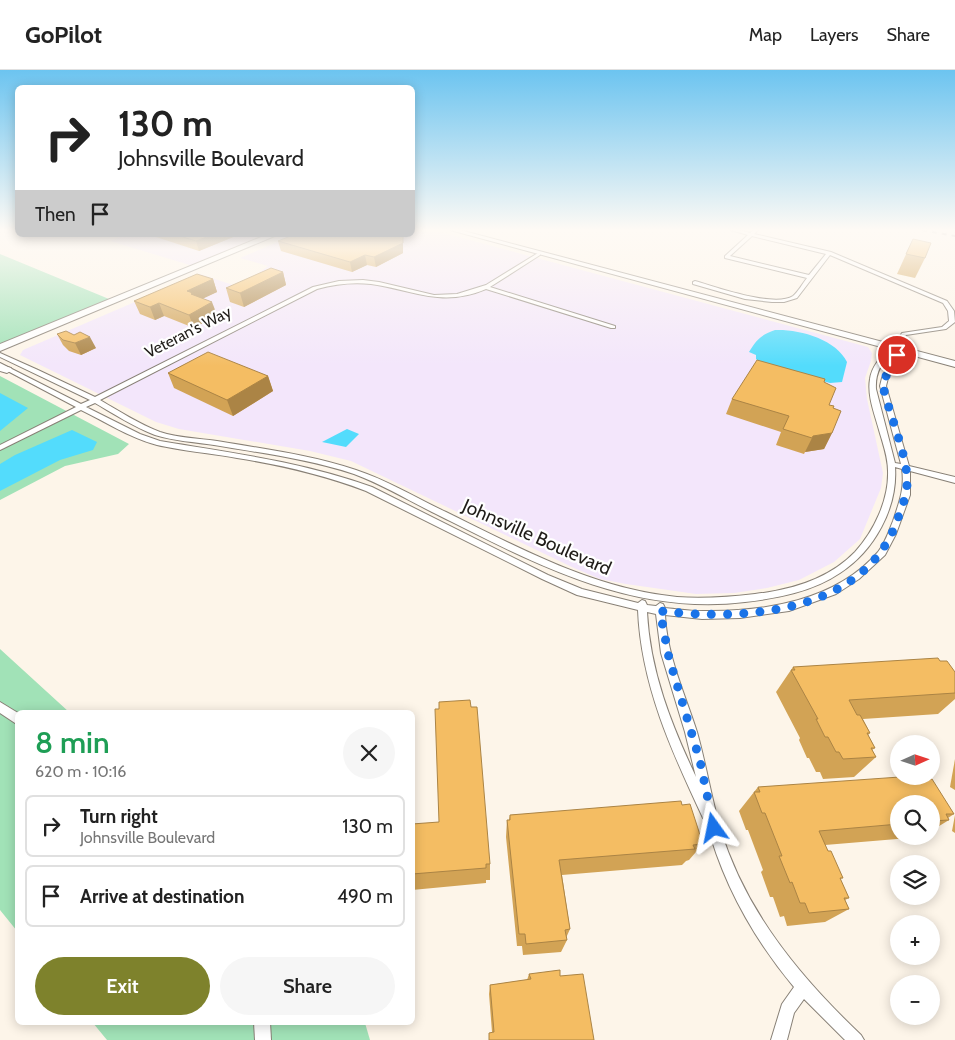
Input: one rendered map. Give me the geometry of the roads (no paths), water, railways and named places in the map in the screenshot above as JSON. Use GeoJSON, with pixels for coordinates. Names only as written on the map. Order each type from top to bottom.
{"type":"FeatureCollection","features":[{"type":"Feature","properties":{"kind":"main road"},"geometry":{"type":"LineString","coordinates":[[0,348],[175,275]]}},
{"type":"Feature","properties":{"kind":"main road"},"geometry":{"type":"LineString","coordinates":[[619,275],[955,364]]}},
{"type":"Feature","properties":{"kind":"street","name":"Veteran's Way"},"geometry":{"type":"LineString","coordinates":[[0,448],[320,286],[344,282],[367,282],[437,297],[465,294],[485,287],[504,275]]}},
{"type":"Feature","properties":{"kind":"street"},"geometry":{"type":"LineString","coordinates":[[695,283],[774,302],[795,297],[811,277],[804,275]]}},
{"type":"Feature","properties":{"kind":"street"},"geometry":{"type":"LineString","coordinates":[[883,275],[945,302],[950,307],[953,315],[952,322],[944,328],[904,334],[902,341],[895,348]]}},
{"type":"Feature","properties":{"kind":"street"},"geometry":{"type":"LineString","coordinates":[[485,287],[613,327]]}},
{"type":"Feature","properties":{"kind":"street","name":"Johnsville Boulevard"},"geometry":{"type":"LineString","coordinates":[[0,355],[157,432],[306,459],[361,475],[561,571],[619,591],[700,602],[756,598],[797,589],[836,571],[860,551],[876,529],[890,490],[891,464],[872,390],[876,368],[886,353],[895,348],[897,355],[883,386],[906,468],[906,495],[888,543],[867,570],[845,584],[805,602],[758,612],[722,615],[660,611],[596,597],[563,585],[368,489],[343,479],[303,468],[152,440],[127,432],[2,367]]}},
{"type":"Feature","properties":{"kind":"street"},"geometry":{"type":"LineString","coordinates":[[891,464],[955,480]]}},
{"type":"Feature","properties":{"kind":"street"},"geometry":{"type":"LineString","coordinates":[[642,595],[648,661],[666,720],[714,828],[730,874],[748,910],[774,952],[827,1013],[856,1040]]}},
{"type":"Feature","properties":{"kind":"street"},"geometry":{"type":"LineString","coordinates":[[660,598],[660,611],[669,658],[700,761],[714,828]]}},
{"type":"Feature","properties":{"kind":"street"},"geometry":{"type":"LineString","coordinates":[[0,707],[15,718]]}},
{"type":"Feature","properties":{"kind":"street"},"geometry":{"type":"LineString","coordinates":[[779,1040],[787,1009],[804,987]]}},
{"type":"Feature","properties":{"kind":"street"},"geometry":{"type":"LineString","coordinates":[[262,1025],[263,1040]]}},
{"type":"Feature","properties":{"kind":"water"},"geometry":{"type":"Polygon","coordinates":[[[775,330],[795,331],[816,337],[834,347],[847,362],[842,382],[830,383],[761,364],[756,359],[756,355],[749,352],[760,338],[775,330]]]}},
{"type":"Feature","properties":{"kind":"water"},"geometry":{"type":"Polygon","coordinates":[[[0,393],[28,408],[0,431],[0,393]]]}},
{"type":"Feature","properties":{"kind":"water"},"geometry":{"type":"Polygon","coordinates":[[[347,429],[359,434],[346,447],[322,442],[347,429]]]}},
{"type":"Feature","properties":{"kind":"water"},"geometry":{"type":"Polygon","coordinates":[[[72,430],[97,442],[93,450],[60,460],[0,491],[0,464],[15,455],[72,430]]]}}]}
